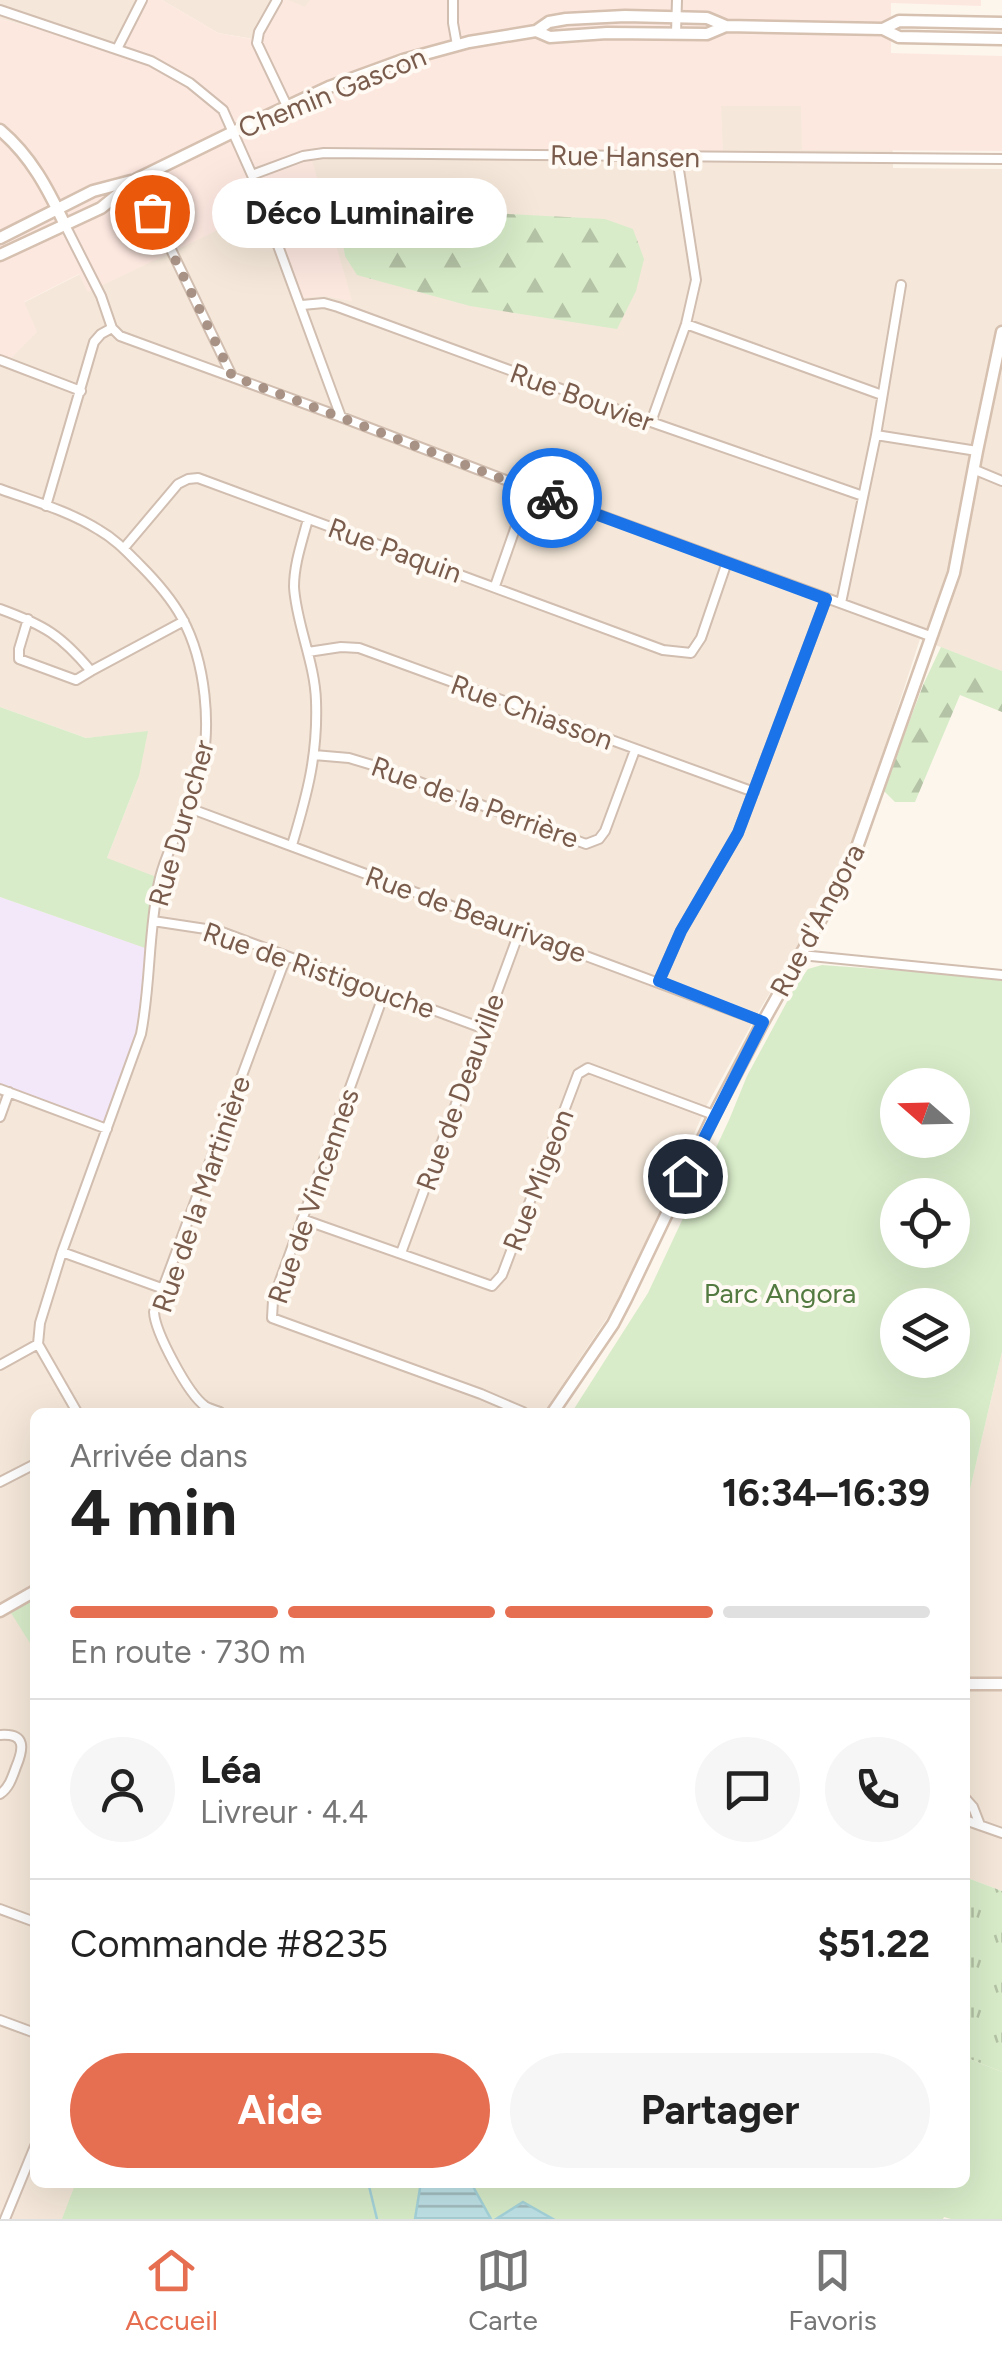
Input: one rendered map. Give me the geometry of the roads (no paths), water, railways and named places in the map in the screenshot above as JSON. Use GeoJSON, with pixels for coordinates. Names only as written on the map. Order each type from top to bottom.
{"type":"FeatureCollection","features":[{"type":"Feature","properties":{"kind":"main road","name":"Chemin Gascon"},"geometry":{"type":"LineString","coordinates":[[0,254],[101,208],[137,180],[287,106],[375,69],[457,45],[536,31],[549,22],[625,16],[676,17],[707,18],[726,26],[883,29],[899,21],[1002,23]]}},
{"type":"Feature","properties":{"kind":"main road","name":"Chemin Gascon"},"geometry":{"type":"LineString","coordinates":[[536,31],[550,37],[607,32],[707,34],[726,26]]}},
{"type":"Feature","properties":{"kind":"main road","name":"Chemin Gascon"},"geometry":{"type":"LineString","coordinates":[[883,29],[899,38],[1002,39]]}},
{"type":"Feature","properties":{"kind":"main road"},"geometry":{"type":"LineString","coordinates":[[0,130],[33,165],[65,225]]}},
{"type":"Feature","properties":{"kind":"main road","name":"Chemin Gascon"},"geometry":{"type":"LineString","coordinates":[[0,238],[93,191],[137,180]]}},
{"type":"Feature","properties":{"kind":"main road","name":"Rue d'Angora"},"geometry":{"type":"LineString","coordinates":[[556,1408],[613,1324],[714,1115],[859,846],[954,573],[1002,333]]}},
{"type":"Feature","properties":{"kind":"main road"},"geometry":{"type":"LineString","coordinates":[[0,1610],[30,1594]]}},
{"type":"Feature","properties":{"kind":"main road"},"geometry":{"type":"LineString","coordinates":[[970,1684],[1002,1684]]}},
{"type":"Feature","properties":{"kind":"street"},"geometry":{"type":"LineString","coordinates":[[116,49],[142,0]]}},
{"type":"Feature","properties":{"kind":"street"},"geometry":{"type":"LineString","coordinates":[[276,0],[257,43],[287,106]]}},
{"type":"Feature","properties":{"kind":"street"},"geometry":{"type":"LineString","coordinates":[[453,0],[457,45]]}},
{"type":"Feature","properties":{"kind":"street"},"geometry":{"type":"LineString","coordinates":[[676,0],[676,33]]}},
{"type":"Feature","properties":{"kind":"street"},"geometry":{"type":"LineString","coordinates":[[3,8],[160,66],[190,83],[223,110],[252,175],[341,416]]}},
{"type":"Feature","properties":{"kind":"street","name":"Rue Hansen"},"geometry":{"type":"LineString","coordinates":[[252,175],[303,156],[324,153],[1002,159]]}},
{"type":"Feature","properties":{"kind":"street"},"geometry":{"type":"LineString","coordinates":[[651,422],[686,324],[696,280],[678,156]]}},
{"type":"Feature","properties":{"kind":"street"},"geometry":{"type":"LineString","coordinates":[[137,180],[232,376]]}},
{"type":"Feature","properties":{"kind":"street"},"geometry":{"type":"LineString","coordinates":[[65,225],[102,296],[112,328],[120,336],[930,636]]}},
{"type":"Feature","properties":{"kind":"street"},"geometry":{"type":"LineString","coordinates":[[841,603],[876,435],[901,285]]}},
{"type":"Feature","properties":{"kind":"street","name":"Rue Bouvier"},"geometry":{"type":"LineString","coordinates":[[302,305],[324,303],[338,307],[863,496]]}},
{"type":"Feature","properties":{"kind":"street"},"geometry":{"type":"LineString","coordinates":[[686,324],[882,394]]}},
{"type":"Feature","properties":{"kind":"street"},"geometry":{"type":"LineString","coordinates":[[46,506],[94,342],[112,328]]}},
{"type":"Feature","properties":{"kind":"street"},"geometry":{"type":"LineString","coordinates":[[0,360],[81,390]]}},
{"type":"Feature","properties":{"kind":"street"},"geometry":{"type":"LineString","coordinates":[[876,435],[976,451]]}},
{"type":"Feature","properties":{"kind":"street"},"geometry":{"type":"LineString","coordinates":[[974,469],[1002,481]]}},
{"type":"Feature","properties":{"kind":"street","name":"Rue Paquin"},"geometry":{"type":"LineString","coordinates":[[124,548],[178,484],[198,478],[663,650],[692,653],[701,638],[727,562]]}},
{"type":"Feature","properties":{"kind":"street","name":"Rue Durocher"},"geometry":{"type":"LineString","coordinates":[[0,489],[100,530],[124,548],[165,591],[184,621],[196,655],[208,726],[200,775],[159,878],[141,1034],[62,1252],[42,1313],[38,1344]]}},
{"type":"Feature","properties":{"kind":"street"},"geometry":{"type":"LineString","coordinates":[[495,586],[530,489]]}},
{"type":"Feature","properties":{"kind":"street"},"geometry":{"type":"LineString","coordinates":[[292,846],[314,755],[316,699],[294,591],[295,567],[308,519]]}},
{"type":"Feature","properties":{"kind":"street"},"geometry":{"type":"LineString","coordinates":[[659,981],[681,931],[738,833],[826,599]]}},
{"type":"Feature","properties":{"kind":"street"},"geometry":{"type":"LineString","coordinates":[[0,609],[51,631],[91,671]]}},
{"type":"Feature","properties":{"kind":"street"},"geometry":{"type":"LineString","coordinates":[[28,620],[19,659],[76,680],[184,621]]}},
{"type":"Feature","properties":{"kind":"street","name":"Rue Chiasson"},"geometry":{"type":"LineString","coordinates":[[308,652],[359,648],[754,792]]}},
{"type":"Feature","properties":{"kind":"street","name":"Rue de la Perrière"},"geometry":{"type":"LineString","coordinates":[[314,755],[349,758],[379,767],[586,844],[599,839],[605,831],[635,750]]}},
{"type":"Feature","properties":{"kind":"street","name":"Rue de Beaurivage"},"geometry":{"type":"LineString","coordinates":[[189,808],[763,1022]]}},
{"type":"Feature","properties":{"kind":"street","name":"Rue de Ristigouche"},"geometry":{"type":"LineString","coordinates":[[153,921],[220,931],[482,1028]]}},
{"type":"Feature","properties":{"kind":"street","name":"Rue de Deauville"},"geometry":{"type":"LineString","coordinates":[[400,1253],[520,930]]}},
{"type":"Feature","properties":{"kind":"street"},"geometry":{"type":"LineString","coordinates":[[802,954],[1002,976]]}},
{"type":"Feature","properties":{"kind":"street","name":"Rue de la Martinière"},"geometry":{"type":"LineString","coordinates":[[209,1408],[192,1393],[155,1325],[154,1312],[286,957]]}},
{"type":"Feature","properties":{"kind":"street","name":"Rue de Vincennes"},"geometry":{"type":"LineString","coordinates":[[385,991],[273,1300],[272,1318],[514,1408]]}},
{"type":"Feature","properties":{"kind":"street","name":"Rue Migeon"},"geometry":{"type":"LineString","coordinates":[[302,1219],[492,1286],[502,1276],[578,1074],[588,1068],[714,1115]]}},
{"type":"Feature","properties":{"kind":"street"},"geometry":{"type":"LineString","coordinates":[[0,1117],[5,1090],[107,1129]]}},
{"type":"Feature","properties":{"kind":"street"},"geometry":{"type":"LineString","coordinates":[[62,1252],[164,1288]]}},
{"type":"Feature","properties":{"kind":"street"},"geometry":{"type":"LineString","coordinates":[[0,1365],[38,1344],[75,1408]]}},
{"type":"Feature","properties":{"kind":"street"},"geometry":{"type":"LineString","coordinates":[[0,1482],[30,1467]]}},
{"type":"Feature","properties":{"kind":"street"},"geometry":{"type":"LineString","coordinates":[[0,1736],[16,1737],[22,1752],[6,1790],[0,1794]]}},
{"type":"Feature","properties":{"kind":"street"},"geometry":{"type":"LineString","coordinates":[[970,1804],[980,1825]]}},
{"type":"Feature","properties":{"kind":"street"},"geometry":{"type":"LineString","coordinates":[[970,1822],[1002,1833]]}},
{"type":"Feature","properties":{"kind":"street"},"geometry":{"type":"LineString","coordinates":[[0,1909],[30,1920]]}},
{"type":"Feature","properties":{"kind":"street"},"geometry":{"type":"LineString","coordinates":[[0,2020],[30,2031]]}},
{"type":"Feature","properties":{"kind":"street"},"geometry":{"type":"LineString","coordinates":[[5,2219],[30,2158]]}},
{"type":"Feature","properties":{"kind":"water"},"geometry":{"type":"Polygon","coordinates":[[[420,2188],[474,2188],[491,2219],[415,2219],[420,2188]]]}},
{"type":"Feature","properties":{"kind":"water"},"geometry":{"type":"Polygon","coordinates":[[[523,2202],[553,2219],[496,2219],[523,2202]]]}},
{"type":"Feature","properties":{"kind":"waterway"},"geometry":{"type":"LineString","coordinates":[[369,2188],[377,2219]]}},
{"type":"Feature","properties":{"kind":"place","name":"Déco Luminaire"},"geometry":{"type":"Point","coordinates":[152,212]}},
{"type":"Feature","properties":{"kind":"park label","name":"Parc Angora"},"geometry":{"type":"Point","coordinates":[780,1293]}}]}
